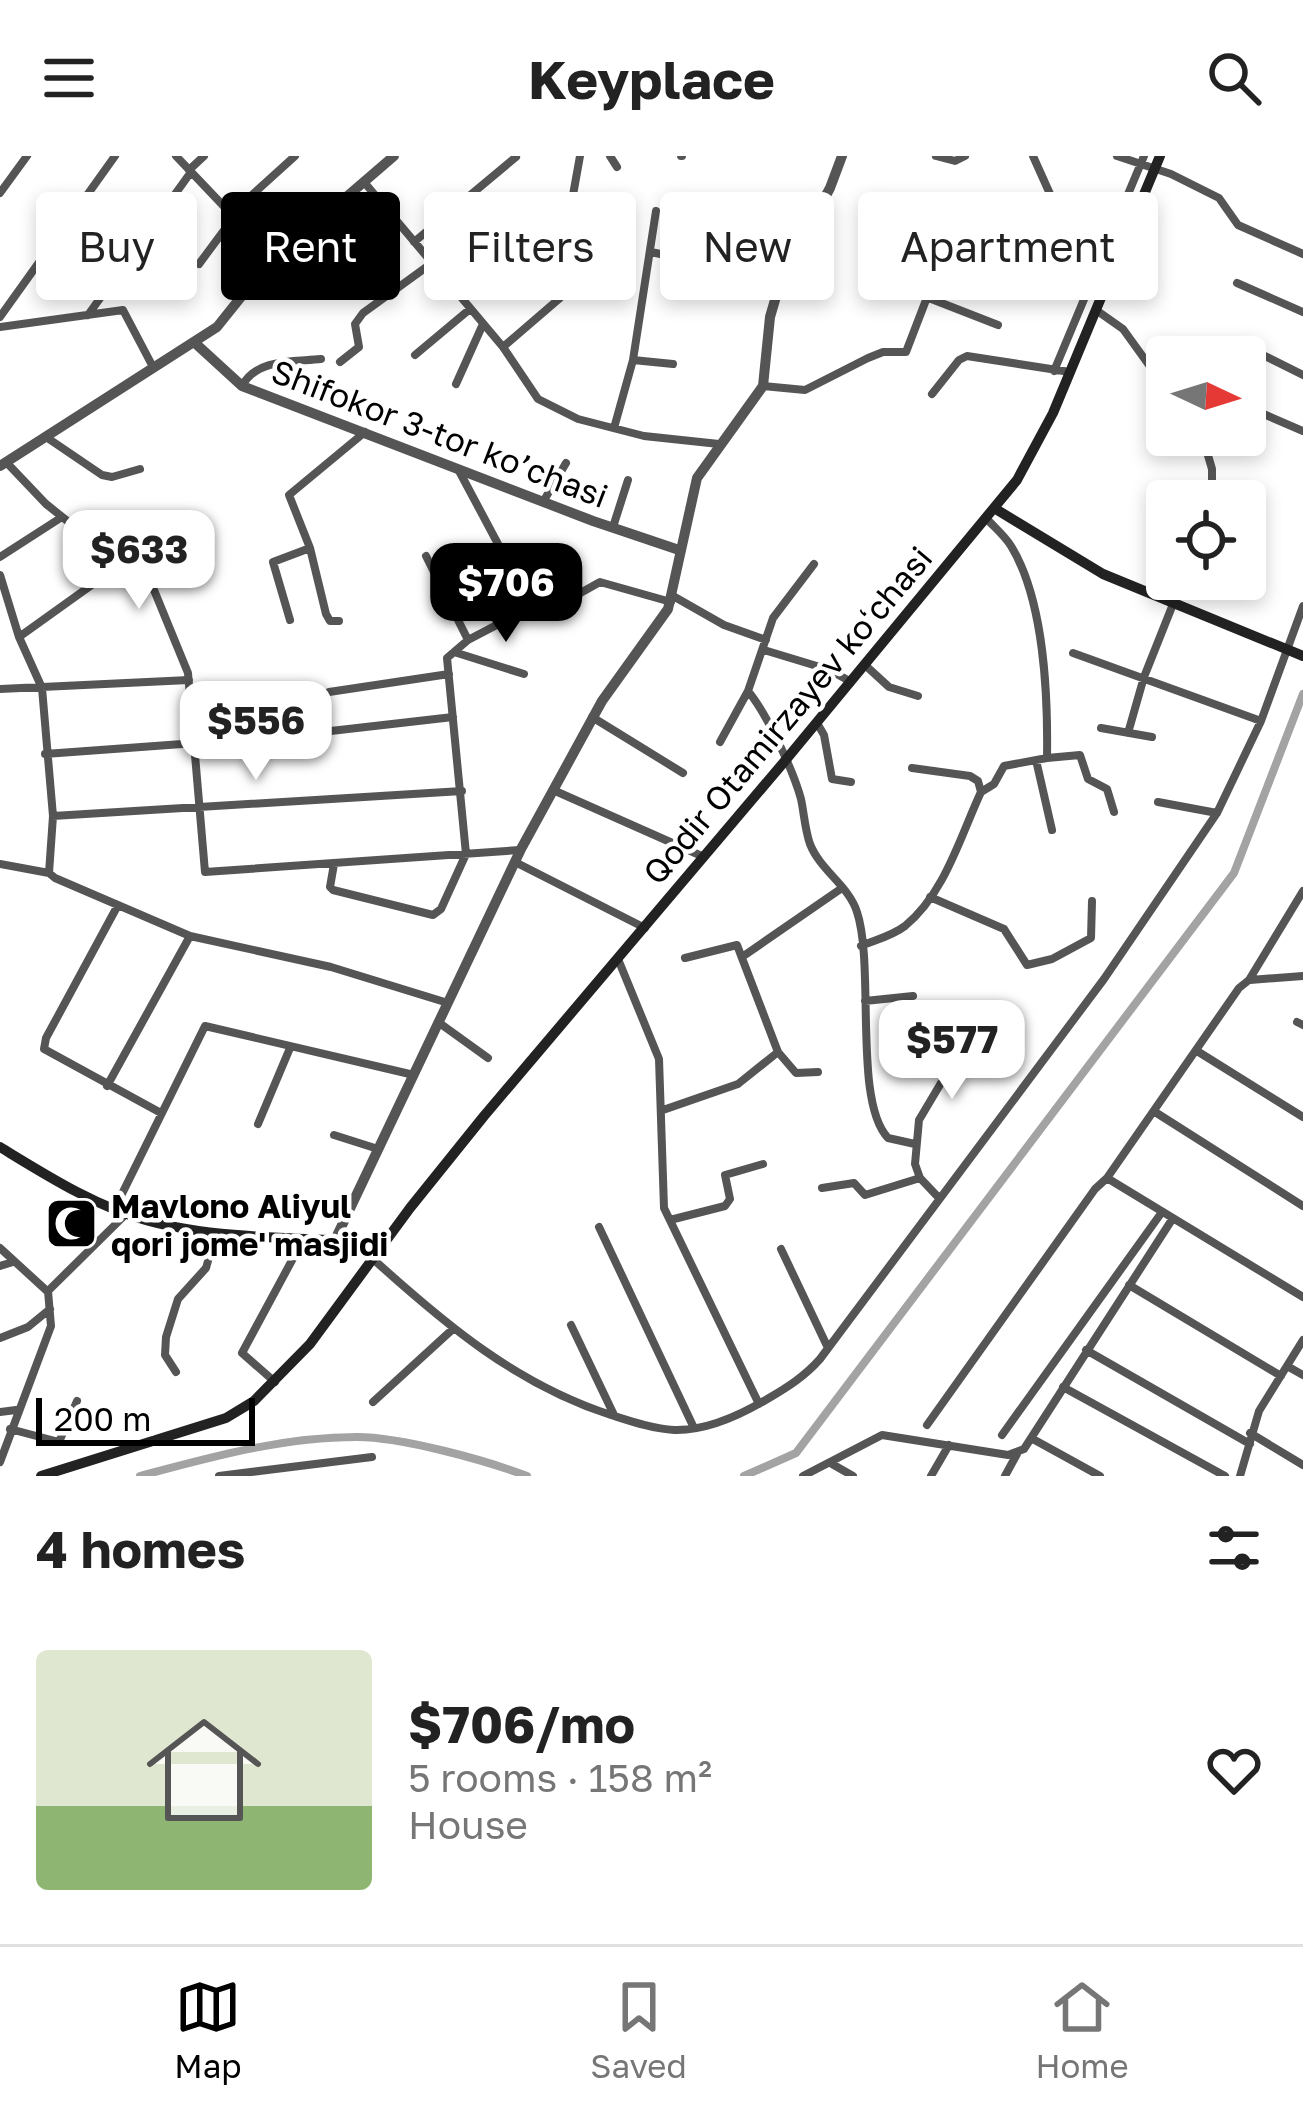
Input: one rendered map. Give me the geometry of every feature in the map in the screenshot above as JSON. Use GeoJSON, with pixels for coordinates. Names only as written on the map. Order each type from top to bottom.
{"type":"FeatureCollection","features":[{"type":"Feature","properties":{"kind":"main road","name":"Qodir Otamirzayev koʻchasi"},"geometry":{"type":"LineString","coordinates":[[1144,192],[1160,156]]}},
{"type":"Feature","properties":{"kind":"main road","name":"Qodir Otamirzayev koʻchasi"},"geometry":{"type":"LineString","coordinates":[[41,1476],[226,1418],[254,1402],[310,1344],[484,1116],[990,513],[1039,443],[1070,372],[1093,300]]}},
{"type":"Feature","properties":{"kind":"main road"},"geometry":{"type":"LineString","coordinates":[[990,513],[1172,605],[1294,653]]}},
{"type":"Feature","properties":{"kind":"main road"},"geometry":{"type":"LineString","coordinates":[[0,1147],[120,1211],[216,1233],[372,1242],[388,1238]]}},
{"type":"Feature","properties":{"kind":"street"},"geometry":{"type":"LineString","coordinates":[[0,193],[27,156]]}},
{"type":"Feature","properties":{"kind":"street"},"geometry":{"type":"LineString","coordinates":[[0,317],[115,156]]}},
{"type":"Feature","properties":{"kind":"street"},"geometry":{"type":"LineString","coordinates":[[176,156],[221,204]]}},
{"type":"Feature","properties":{"kind":"street"},"geometry":{"type":"LineString","coordinates":[[88,315],[204,156]]}},
{"type":"Feature","properties":{"kind":"street"},"geometry":{"type":"LineString","coordinates":[[257,192],[295,156]]}},
{"type":"Feature","properties":{"kind":"street"},"geometry":{"type":"LineString","coordinates":[[352,192],[394,156]]}},
{"type":"Feature","properties":{"kind":"street"},"geometry":{"type":"LineString","coordinates":[[574,192],[580,156]]}},
{"type":"Feature","properties":{"kind":"street"},"geometry":{"type":"LineString","coordinates":[[610,156],[617,167]]}},
{"type":"Feature","properties":{"kind":"street"},"geometry":{"type":"LineString","coordinates":[[828,192],[842,156]]}},
{"type":"Feature","properties":{"kind":"street"},"geometry":{"type":"LineString","coordinates":[[937,156],[955,161],[965,156]]}},
{"type":"Feature","properties":{"kind":"street"},"geometry":{"type":"LineString","coordinates":[[1033,156],[1047,192]]}},
{"type":"Feature","properties":{"kind":"street"},"geometry":{"type":"LineString","coordinates":[[1117,156],[1142,160],[1219,198],[1238,225],[1303,254]]}},
{"type":"Feature","properties":{"kind":"street"},"geometry":{"type":"LineString","coordinates":[[414,242],[516,157]]}},
{"type":"Feature","properties":{"kind":"street"},"geometry":{"type":"LineString","coordinates":[[1128,192],[1142,160]]}},
{"type":"Feature","properties":{"kind":"street"},"geometry":{"type":"LineString","coordinates":[[364,182],[424,254]]}},
{"type":"Feature","properties":{"kind":"street"},"geometry":{"type":"LineString","coordinates":[[614,428],[633,359],[656,211]]}},
{"type":"Feature","properties":{"kind":"street"},"geometry":{"type":"LineString","coordinates":[[200,264],[221,232]]}},
{"type":"Feature","properties":{"kind":"street"},"geometry":{"type":"LineString","coordinates":[[651,252],[660,254]]}},
{"type":"Feature","properties":{"kind":"street"},"geometry":{"type":"LineString","coordinates":[[340,362],[359,347],[355,324],[363,313],[424,269]]}},
{"type":"Feature","properties":{"kind":"street"},"geometry":{"type":"LineString","coordinates":[[1237,283],[1303,311]]}},
{"type":"Feature","properties":{"kind":"street"},"geometry":{"type":"LineString","coordinates":[[240,300],[218,327],[195,343],[3,464],[154,590],[189,680],[205,872],[466,854],[518,856],[645,928]]}},
{"type":"Feature","properties":{"kind":"street"},"geometry":{"type":"LineString","coordinates":[[463,300],[503,347],[538,400],[578,419],[644,436],[718,444]]}},
{"type":"Feature","properties":{"kind":"street"},"geometry":{"type":"LineString","coordinates":[[503,347],[558,300]]}},
{"type":"Feature","properties":{"kind":"street"},"geometry":{"type":"LineString","coordinates":[[335,1240],[518,856],[592,717],[672,599],[692,491],[718,444],[763,386],[775,300]]}},
{"type":"Feature","properties":{"kind":"street"},"geometry":{"type":"LineString","coordinates":[[763,386],[805,390],[883,352],[905,353],[926,300]]}},
{"type":"Feature","properties":{"kind":"street"},"geometry":{"type":"LineString","coordinates":[[938,300],[998,325]]}},
{"type":"Feature","properties":{"kind":"street"},"geometry":{"type":"LineString","coordinates":[[1054,371],[1092,300]]}},
{"type":"Feature","properties":{"kind":"street"},"geometry":{"type":"LineString","coordinates":[[1094,300],[1123,328],[1146,360]]}},
{"type":"Feature","properties":{"kind":"street"},"geometry":{"type":"LineString","coordinates":[[416,355],[470,308]]}},
{"type":"Feature","properties":{"kind":"street"},"geometry":{"type":"LineString","coordinates":[[0,327],[126,310],[153,367]]}},
{"type":"Feature","properties":{"kind":"street"},"geometry":{"type":"LineString","coordinates":[[456,384],[483,324]]}},
{"type":"Feature","properties":{"kind":"street","name":"Shifokor 3-tor koʼchasi"},"geometry":{"type":"LineString","coordinates":[[195,343],[242,386],[680,550]]}},
{"type":"Feature","properties":{"kind":"street"},"geometry":{"type":"LineString","coordinates":[[932,394],[958,360],[967,356],[1070,372]]}},
{"type":"Feature","properties":{"kind":"street"},"geometry":{"type":"LineString","coordinates":[[1266,356],[1303,375]]}},
{"type":"Feature","properties":{"kind":"street"},"geometry":{"type":"LineString","coordinates":[[242,386],[247,376],[269,365],[321,358]]}},
{"type":"Feature","properties":{"kind":"street"},"geometry":{"type":"LineString","coordinates":[[633,359],[674,364]]}},
{"type":"Feature","properties":{"kind":"street"},"geometry":{"type":"LineString","coordinates":[[1266,415],[1303,431]]}},
{"type":"Feature","properties":{"kind":"street"},"geometry":{"type":"LineString","coordinates":[[339,621],[330,621],[326,614],[310,548],[289,495],[366,431]]}},
{"type":"Feature","properties":{"kind":"street"},"geometry":{"type":"LineString","coordinates":[[45,436],[102,475],[140,469]]}},
{"type":"Feature","properties":{"kind":"street"},"geometry":{"type":"LineString","coordinates":[[543,502],[566,464]]}},
{"type":"Feature","properties":{"kind":"street"},"geometry":{"type":"LineString","coordinates":[[334,864],[330,887],[337,892],[430,916],[441,909],[466,854],[447,658],[530,602],[458,468]]}},
{"type":"Feature","properties":{"kind":"street"},"geometry":{"type":"LineString","coordinates":[[612,528],[628,480]]}},
{"type":"Feature","properties":{"kind":"street"},"geometry":{"type":"LineString","coordinates":[[990,513],[1010,544],[1030,594],[1046,703],[1042,759],[1052,830]]}},
{"type":"Feature","properties":{"kind":"street"},"geometry":{"type":"LineString","coordinates":[[0,557],[62,517]]}},
{"type":"Feature","properties":{"kind":"street"},"geometry":{"type":"LineString","coordinates":[[290,620],[273,562],[310,548]]}},
{"type":"Feature","properties":{"kind":"street"},"geometry":{"type":"LineString","coordinates":[[426,556],[468,640]]}},
{"type":"Feature","properties":{"kind":"street"},"geometry":{"type":"LineString","coordinates":[[19,637],[122,564]]}},
{"type":"Feature","properties":{"kind":"street"},"geometry":{"type":"LineString","coordinates":[[720,742],[748,691],[782,602],[814,565]]}},
{"type":"Feature","properties":{"kind":"street"},"geometry":{"type":"LineString","coordinates":[[0,575],[19,637],[42,688],[53,816],[50,873]]}},
{"type":"Feature","properties":{"kind":"street"},"geometry":{"type":"LineString","coordinates":[[575,596],[600,582],[672,599],[851,682]]}},
{"type":"Feature","properties":{"kind":"street"},"geometry":{"type":"LineString","coordinates":[[1128,733],[1174,600]]}},
{"type":"Feature","properties":{"kind":"street"},"geometry":{"type":"LineString","coordinates":[[372,1258],[516,1373],[561,1399],[615,1416],[672,1430],[694,1428],[759,1404],[801,1378],[1104,979],[1217,813],[1294,653],[1303,606]]}},
{"type":"Feature","properties":{"kind":"street"},"geometry":{"type":"LineString","coordinates":[[452,652],[524,674]]}},
{"type":"Feature","properties":{"kind":"street"},"geometry":{"type":"LineString","coordinates":[[1073,653],[1262,721]]}},
{"type":"Feature","properties":{"kind":"street"},"geometry":{"type":"LineString","coordinates":[[865,665],[889,687],[919,696]]}},
{"type":"Feature","properties":{"kind":"street"},"geometry":{"type":"LineString","coordinates":[[329,692],[449,674]]}},
{"type":"Feature","properties":{"kind":"street"},"geometry":{"type":"LineString","coordinates":[[0,689],[189,680]]}},
{"type":"Feature","properties":{"kind":"street"},"geometry":{"type":"LineString","coordinates":[[748,691],[800,796],[811,846],[856,908],[874,1119],[888,1138],[915,1144]]}},
{"type":"Feature","properties":{"kind":"street"},"geometry":{"type":"LineString","coordinates":[[194,719],[322,732],[453,717]]}},
{"type":"Feature","properties":{"kind":"street"},"geometry":{"type":"LineString","coordinates":[[592,717],[683,773]]}},
{"type":"Feature","properties":{"kind":"street"},"geometry":{"type":"LineString","coordinates":[[817,723],[824,734],[832,779],[851,782]]}},
{"type":"Feature","properties":{"kind":"street"},"geometry":{"type":"LineString","coordinates":[[1101,728],[1152,737]]}},
{"type":"Feature","properties":{"kind":"street"},"geometry":{"type":"LineString","coordinates":[[45,754],[196,743]]}},
{"type":"Feature","properties":{"kind":"street"},"geometry":{"type":"LineString","coordinates":[[861,946],[906,925],[930,897],[981,793],[994,784],[1004,766],[1080,755],[1088,779],[1107,789],[1114,812]]}},
{"type":"Feature","properties":{"kind":"street"},"geometry":{"type":"LineString","coordinates":[[912,768],[970,776],[978,781],[981,793]]}},
{"type":"Feature","properties":{"kind":"street"},"geometry":{"type":"LineString","coordinates":[[53,816],[462,790]]}},
{"type":"Feature","properties":{"kind":"street"},"geometry":{"type":"LineString","coordinates":[[553,790],[704,856]]}},
{"type":"Feature","properties":{"kind":"street"},"geometry":{"type":"LineString","coordinates":[[1158,802],[1217,813]]}},
{"type":"Feature","properties":{"kind":"street"},"geometry":{"type":"LineString","coordinates":[[0,864],[50,873],[190,936],[331,967],[448,1003]]}},
{"type":"Feature","properties":{"kind":"street"},"geometry":{"type":"LineString","coordinates":[[742,957],[842,888]]}},
{"type":"Feature","properties":{"kind":"street"},"geometry":{"type":"LineString","coordinates":[[927,1425],[1249,980],[1303,891]]}},
{"type":"Feature","properties":{"kind":"street"},"geometry":{"type":"LineString","coordinates":[[930,897],[1004,929],[1026,965],[1091,938],[1092,901]]}},
{"type":"Feature","properties":{"kind":"street"},"geometry":{"type":"LineString","coordinates":[[118,905],[44,1044],[47,1052],[161,1113]]}},
{"type":"Feature","properties":{"kind":"street"},"geometry":{"type":"LineString","coordinates":[[107,1086],[190,936]]}},
{"type":"Feature","properties":{"kind":"street"},"geometry":{"type":"LineString","coordinates":[[685,958],[734,944],[778,1052],[796,1073],[818,1072]]}},
{"type":"Feature","properties":{"kind":"street"},"geometry":{"type":"LineString","coordinates":[[618,959],[659,1059],[662,1198],[759,1404]]}},
{"type":"Feature","properties":{"kind":"street"},"geometry":{"type":"LineString","coordinates":[[1249,980],[1303,976]]}},
{"type":"Feature","properties":{"kind":"street"},"geometry":{"type":"LineString","coordinates":[[865,1001],[913,996]]}},
{"type":"Feature","properties":{"kind":"street"},"geometry":{"type":"LineString","coordinates":[[438,1022],[488,1058]]}},
{"type":"Feature","properties":{"kind":"street"},"geometry":{"type":"LineString","coordinates":[[48,1291],[120,1211],[205,1025],[414,1075]]}},
{"type":"Feature","properties":{"kind":"street"},"geometry":{"type":"LineString","coordinates":[[258,1124],[290,1048]]}},
{"type":"Feature","properties":{"kind":"street"},"geometry":{"type":"LineString","coordinates":[[1197,1051],[1303,1117]]}},
{"type":"Feature","properties":{"kind":"street"},"geometry":{"type":"LineString","coordinates":[[663,1110],[738,1084],[778,1052]]}},
{"type":"Feature","properties":{"kind":"street"},"geometry":{"type":"LineString","coordinates":[[939,1198],[920,1178],[915,1144],[919,1120],[935,1089],[983,1061]]}},
{"type":"Feature","properties":{"kind":"street"},"geometry":{"type":"LineString","coordinates":[[1155,1112],[1303,1206]]}},
{"type":"Feature","properties":{"kind":"street"},"geometry":{"type":"LineString","coordinates":[[334,1135],[379,1149]]}},
{"type":"Feature","properties":{"kind":"street"},"geometry":{"type":"LineString","coordinates":[[669,1220],[725,1206],[730,1197],[725,1175],[763,1164]]}},
{"type":"Feature","properties":{"kind":"street"},"geometry":{"type":"LineString","coordinates":[[822,1188],[854,1183],[866,1195],[920,1178]]}},
{"type":"Feature","properties":{"kind":"street"},"geometry":{"type":"LineString","coordinates":[[1107,1178],[1303,1297]]}},
{"type":"Feature","properties":{"kind":"street"},"geometry":{"type":"LineString","coordinates":[[1002,1435],[1162,1212]]}},
{"type":"Feature","properties":{"kind":"street"},"geometry":{"type":"LineString","coordinates":[[1005,1476],[1173,1218]]}},
{"type":"Feature","properties":{"kind":"street"},"geometry":{"type":"LineString","coordinates":[[599,1227],[694,1428]]}},
{"type":"Feature","properties":{"kind":"street"},"geometry":{"type":"LineString","coordinates":[[176,1372],[165,1355],[166,1337],[178,1299],[206,1268],[216,1233]]}},
{"type":"Feature","properties":{"kind":"street"},"geometry":{"type":"LineString","coordinates":[[275,1382],[242,1352],[304,1236]]}},
{"type":"Feature","properties":{"kind":"street"},"geometry":{"type":"LineString","coordinates":[[0,1248],[48,1291],[50,1309],[49,1331],[0,1462]]}},
{"type":"Feature","properties":{"kind":"street"},"geometry":{"type":"LineString","coordinates":[[781,1249],[828,1348]]}},
{"type":"Feature","properties":{"kind":"street"},"geometry":{"type":"LineString","coordinates":[[0,1266],[13,1262]]}},
{"type":"Feature","properties":{"kind":"street"},"geometry":{"type":"LineString","coordinates":[[1129,1285],[1280,1376]]}},
{"type":"Feature","properties":{"kind":"street"},"geometry":{"type":"LineString","coordinates":[[0,1338],[28,1327],[50,1309]]}},
{"type":"Feature","properties":{"kind":"street"},"geometry":{"type":"LineString","coordinates":[[571,1325],[615,1416]]}},
{"type":"Feature","properties":{"kind":"street"},"geometry":{"type":"LineString","coordinates":[[373,1402],[454,1328]]}},
{"type":"Feature","properties":{"kind":"street"},"geometry":{"type":"LineString","coordinates":[[1240,1476],[1250,1432],[1303,1340]]}},
{"type":"Feature","properties":{"kind":"street"},"geometry":{"type":"LineString","coordinates":[[1085,1350],[1250,1444]]}},
{"type":"Feature","properties":{"kind":"street"},"geometry":{"type":"LineString","coordinates":[[1287,1366],[1303,1375]]}},
{"type":"Feature","properties":{"kind":"street"},"geometry":{"type":"LineString","coordinates":[[1063,1387],[1225,1476]]}},
{"type":"Feature","properties":{"kind":"street"},"geometry":{"type":"LineString","coordinates":[[10,1429],[58,1442],[77,1401]]}},
{"type":"Feature","properties":{"kind":"street"},"geometry":{"type":"LineString","coordinates":[[0,1412],[16,1411]]}},
{"type":"Feature","properties":{"kind":"street"},"geometry":{"type":"LineString","coordinates":[[1250,1432],[1303,1465]]}},
{"type":"Feature","properties":{"kind":"street"},"geometry":{"type":"LineString","coordinates":[[802,1476],[882,1435],[1008,1455],[1018,1452]]}},
{"type":"Feature","properties":{"kind":"street"},"geometry":{"type":"LineString","coordinates":[[1031,1438],[1100,1476]]}},
{"type":"Feature","properties":{"kind":"street"},"geometry":{"type":"LineString","coordinates":[[931,1476],[949,1445]]}},
{"type":"Feature","properties":{"kind":"street"},"geometry":{"type":"LineString","coordinates":[[219,1476],[372,1456]]}},
{"type":"Feature","properties":{"kind":"street"},"geometry":{"type":"LineString","coordinates":[[831,1463],[853,1476]]}},
{"type":"Feature","properties":{"kind":"waterway"},"geometry":{"type":"LineString","coordinates":[[744,1476],[796,1453],[1234,873],[1303,694]]}},
{"type":"Feature","properties":{"kind":"waterway"},"geometry":{"type":"LineString","coordinates":[[140,1476],[274,1444],[357,1437],[443,1450],[527,1476]]}},
{"type":"Feature","properties":{"kind":"place","name":"Mavlono Aliyul qori jome' masjidi"},"geometry":{"type":"Point","coordinates":[72,1224]}}]}
